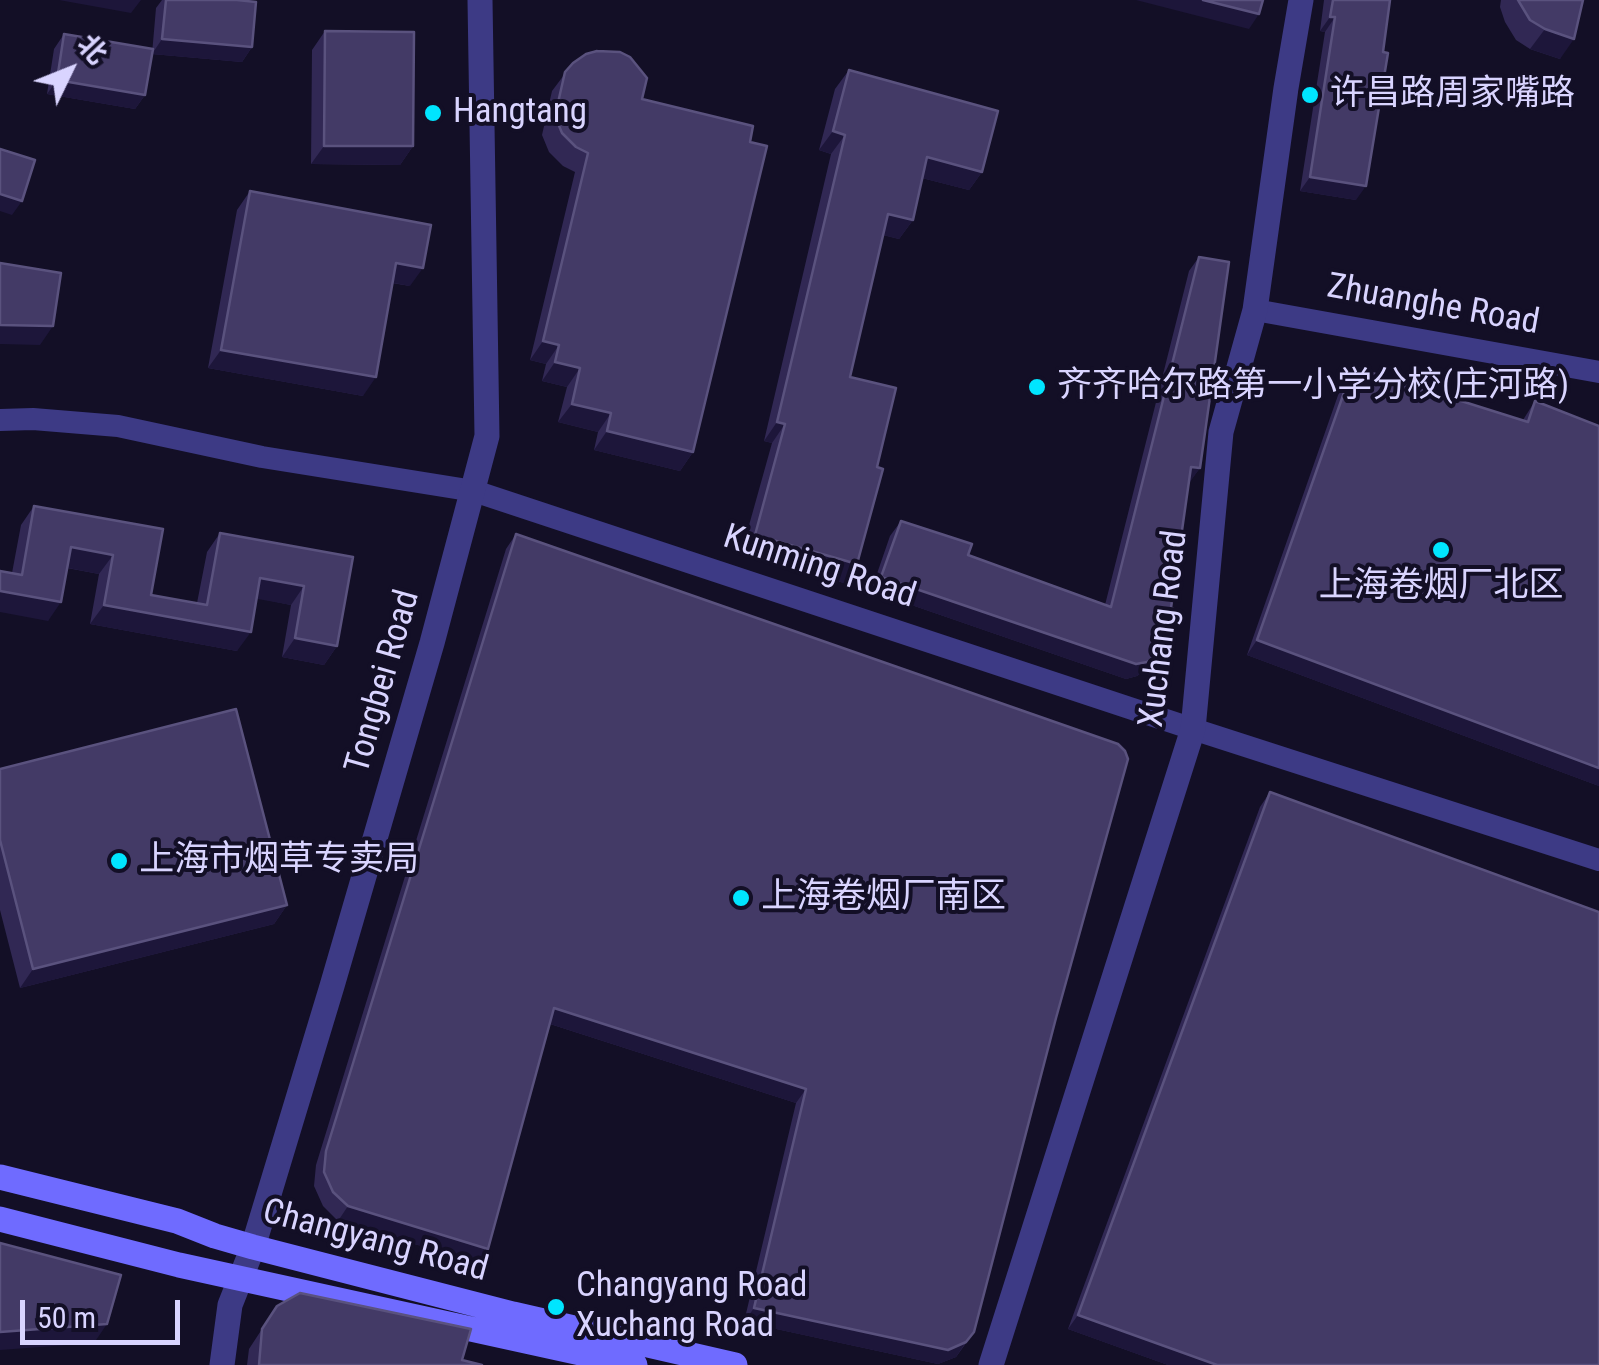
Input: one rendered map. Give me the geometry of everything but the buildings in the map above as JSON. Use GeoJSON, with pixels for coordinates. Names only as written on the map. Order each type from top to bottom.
{"type":"FeatureCollection","features":[{"type":"Feature","properties":{"kind":"main road","name":"Changyang Road"},"geometry":{"type":"LineString","coordinates":[[0,1177],[177,1221],[215,1236],[513,1314],[735,1365]]}},
{"type":"Feature","properties":{"kind":"main road","name":"Changyang Road"},"geometry":{"type":"LineString","coordinates":[[0,1219],[241,1278],[634,1365]]}},
{"type":"Feature","properties":{"kind":"street","name":"Tongbei Road"},"geometry":{"type":"LineString","coordinates":[[222,1365],[230,1306],[254,1246],[332,986],[487,436],[480,0]]}},
{"type":"Feature","properties":{"kind":"street","name":"Xuchang Road"},"geometry":{"type":"LineString","coordinates":[[991,1365],[1192,728],[1220,432],[1255,310],[1301,0]]}},
{"type":"Feature","properties":{"kind":"street","name":"Zhuanghe Road"},"geometry":{"type":"LineString","coordinates":[[1255,310],[1599,372]]}},
{"type":"Feature","properties":{"kind":"street","name":"Kunming Road"},"geometry":{"type":"LineString","coordinates":[[0,420],[118,426],[262,456],[474,490],[1599,860]]}},
{"type":"Feature","properties":{"kind":"place","name":"许昌路周家嘴路"},"geometry":{"type":"Point","coordinates":[1310,95]}},
{"type":"Feature","properties":{"kind":"place","name":"Hangtang"},"geometry":{"type":"Point","coordinates":[433,113]}},
{"type":"Feature","properties":{"kind":"place","name":"齐齐哈尔路第一小学分校(庄河路)"},"geometry":{"type":"Point","coordinates":[1037,387]}},
{"type":"Feature","properties":{"kind":"place","name":"上海卷烟厂北区"},"geometry":{"type":"Point","coordinates":[1441,550]}},
{"type":"Feature","properties":{"kind":"place","name":"上海市烟草专卖局"},"geometry":{"type":"Point","coordinates":[119,861]}},
{"type":"Feature","properties":{"kind":"place","name":"上海卷烟厂南区"},"geometry":{"type":"Point","coordinates":[741,898]}},
{"type":"Feature","properties":{"kind":"place","name":"Changyang Road Xuchang Road"},"geometry":{"type":"Point","coordinates":[556,1307]}}]}
